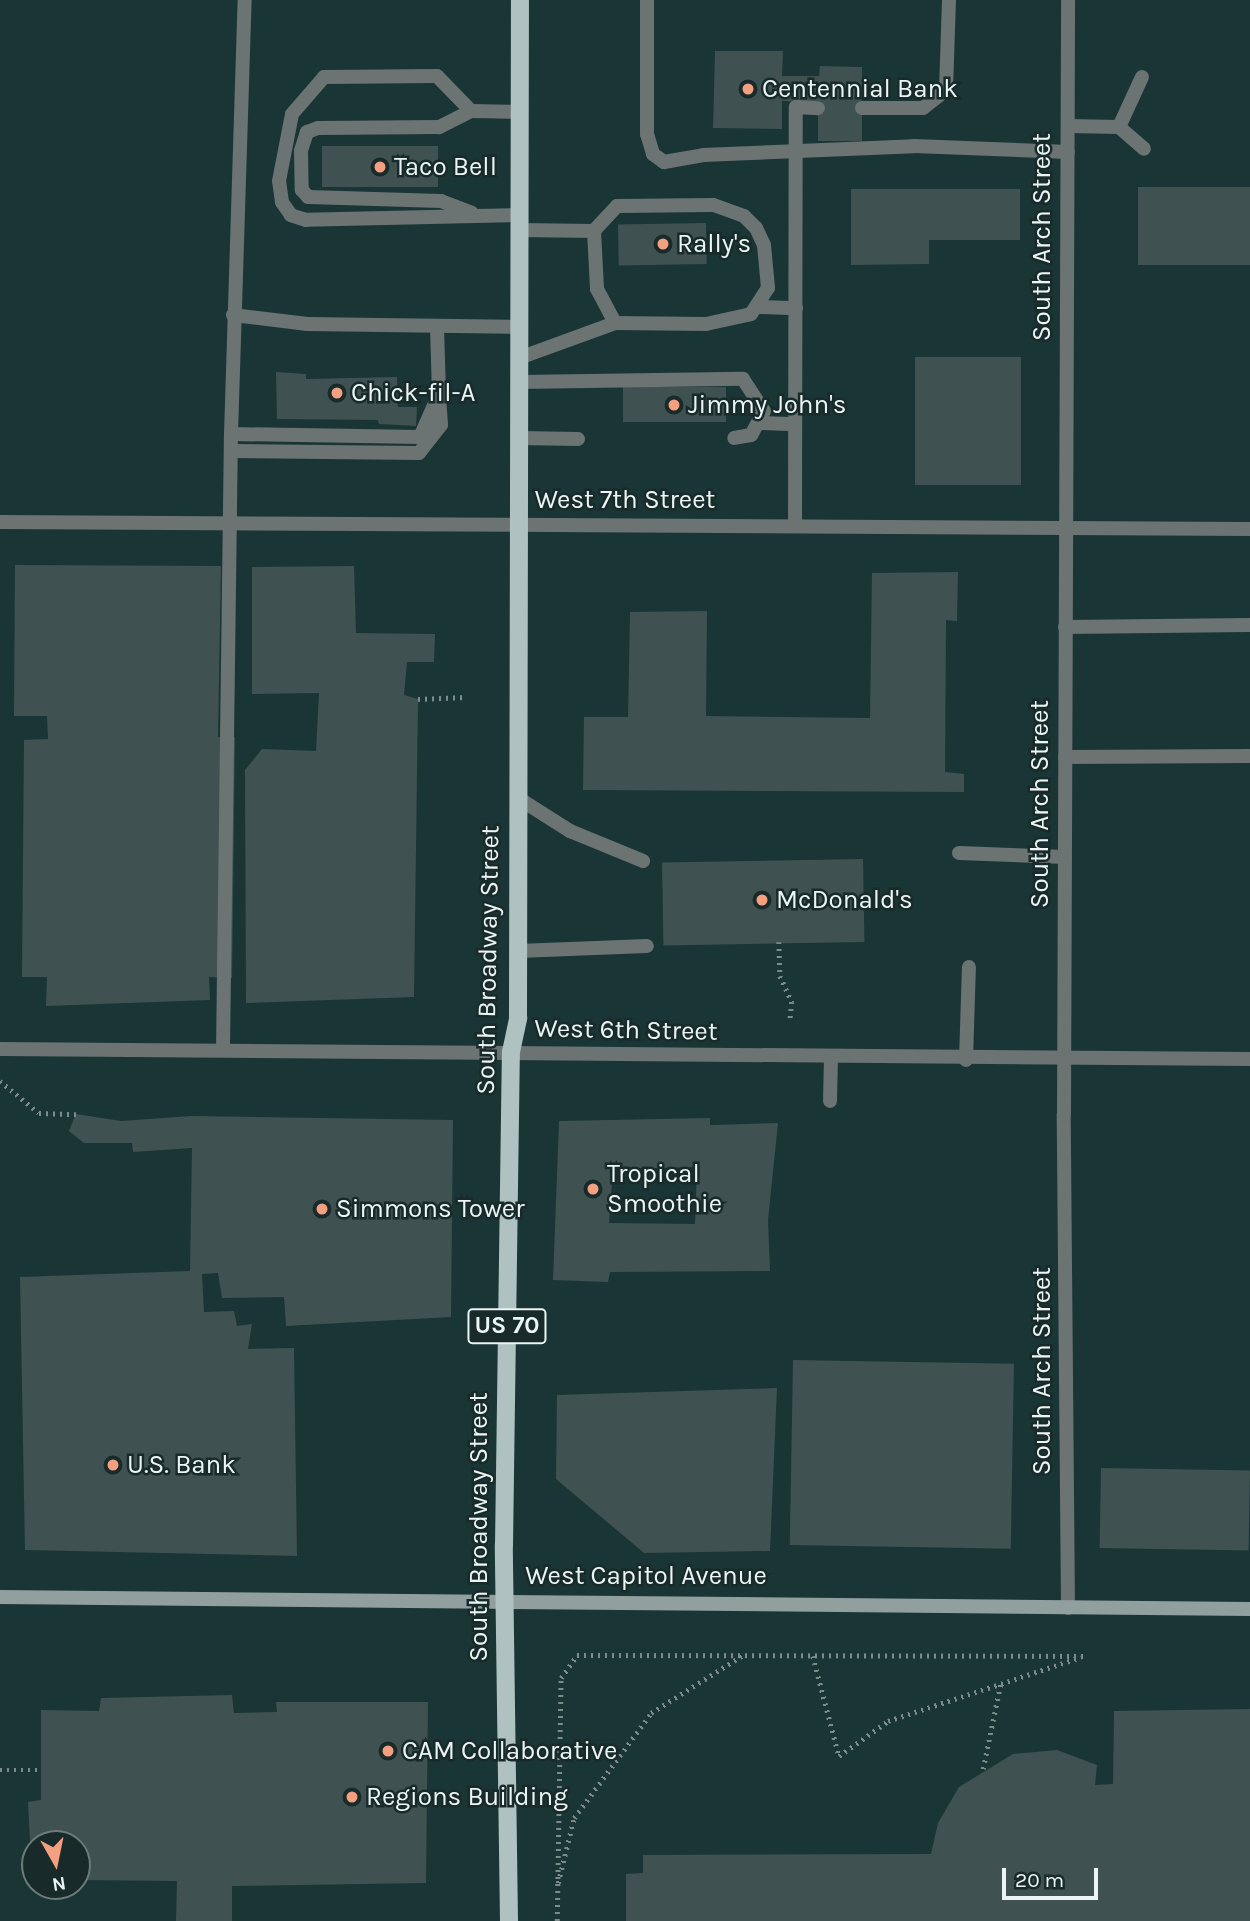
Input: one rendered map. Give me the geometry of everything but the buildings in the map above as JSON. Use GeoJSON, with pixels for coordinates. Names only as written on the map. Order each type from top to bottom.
{"type":"FeatureCollection","features":[{"type":"Feature","properties":{"kind":"main road","name":"South Broadway Street"},"geometry":{"type":"LineString","coordinates":[[509,1921],[505,1599],[511,1052],[518,1018],[520,0]]}},
{"type":"Feature","properties":{"kind":"main road","name":"West Capitol Avenue"},"geometry":{"type":"LineString","coordinates":[[0,1597],[505,1599],[1250,1609]]}},
{"type":"Feature","properties":{"kind":"street"},"geometry":{"type":"LineString","coordinates":[[223,1050],[233,315],[245,0]]}},
{"type":"Feature","properties":{"kind":"street"},"geometry":{"type":"LineString","coordinates":[[647,0],[647,134],[653,153],[664,162],[682,162],[703,155],[796,150],[1068,152]]}},
{"type":"Feature","properties":{"kind":"street"},"geometry":{"type":"LineString","coordinates":[[862,108],[923,108],[946,90],[949,0]]}},
{"type":"Feature","properties":{"kind":"street","name":"South Arch Street"},"geometry":{"type":"LineString","coordinates":[[1068,0],[1064,1062],[1068,1608]]}},
{"type":"Feature","properties":{"kind":"street"},"geometry":{"type":"LineString","coordinates":[[471,111],[438,76],[324,77],[292,114],[279,181],[282,202],[292,215],[306,220],[441,220],[472,213]]}},
{"type":"Feature","properties":{"kind":"street"},"geometry":{"type":"LineString","coordinates":[[1119,127],[1142,77]]}},
{"type":"Feature","properties":{"kind":"street"},"geometry":{"type":"LineString","coordinates":[[795,526],[796,107],[818,108]]}},
{"type":"Feature","properties":{"kind":"street"},"geometry":{"type":"LineString","coordinates":[[520,112],[471,111],[439,127],[318,128],[307,132],[301,151],[302,190],[308,197],[441,201],[472,213],[519,223],[594,231]]}},
{"type":"Feature","properties":{"kind":"street"},"geometry":{"type":"LineString","coordinates":[[1068,126],[1119,127],[1144,149]]}},
{"type":"Feature","properties":{"kind":"street"},"geometry":{"type":"LineString","coordinates":[[615,323],[597,289],[594,231],[617,206],[727,208],[756,228],[764,245],[768,288],[760,307]]}},
{"type":"Feature","properties":{"kind":"street"},"geometry":{"type":"LineString","coordinates":[[519,358],[615,323],[734,321],[760,307],[796,308]]}},
{"type":"Feature","properties":{"kind":"street"},"geometry":{"type":"LineString","coordinates":[[233,315],[307,324],[519,327]]}},
{"type":"Feature","properties":{"kind":"street"},"geometry":{"type":"LineString","coordinates":[[231,451],[419,453],[441,425],[437,326]]}},
{"type":"Feature","properties":{"kind":"street"},"geometry":{"type":"LineString","coordinates":[[519,382],[743,379],[764,411],[761,423],[751,435],[734,438]]}},
{"type":"Feature","properties":{"kind":"street"},"geometry":{"type":"LineString","coordinates":[[231,434],[420,437],[439,394]]}},
{"type":"Feature","properties":{"kind":"street"},"geometry":{"type":"LineString","coordinates":[[761,423],[795,424]]}},
{"type":"Feature","properties":{"kind":"street"},"geometry":{"type":"LineString","coordinates":[[519,438],[578,439]]}},
{"type":"Feature","properties":{"kind":"street","name":"West 7th Street"},"geometry":{"type":"LineString","coordinates":[[0,522],[1250,529]]}},
{"type":"Feature","properties":{"kind":"street"},"geometry":{"type":"LineString","coordinates":[[1065,627],[1250,625]]}},
{"type":"Feature","properties":{"kind":"street"},"geometry":{"type":"LineString","coordinates":[[1065,757],[1250,756]]}},
{"type":"Feature","properties":{"kind":"street"},"geometry":{"type":"LineString","coordinates":[[518,798],[570,831],[643,861]]}},
{"type":"Feature","properties":{"kind":"street"},"geometry":{"type":"LineString","coordinates":[[959,853],[1065,857]]}},
{"type":"Feature","properties":{"kind":"street"},"geometry":{"type":"LineString","coordinates":[[518,951],[647,946]]}},
{"type":"Feature","properties":{"kind":"street"},"geometry":{"type":"LineString","coordinates":[[966,1060],[970,967]]}},
{"type":"Feature","properties":{"kind":"street","name":"West 6th Street"},"geometry":{"type":"LineString","coordinates":[[0,1049],[511,1052],[1064,1062],[1250,1059]]}},
{"type":"Feature","properties":{"kind":"street"},"geometry":{"type":"LineString","coordinates":[[830,1101],[831,1058]]}},
{"type":"Feature","properties":{"kind":"path"},"geometry":{"type":"LineString","coordinates":[[418,699],[466,697]]}},
{"type":"Feature","properties":{"kind":"path"},"geometry":{"type":"LineString","coordinates":[[779,942],[780,976],[792,1002],[790,1021]]}},
{"type":"Feature","properties":{"kind":"path"},"geometry":{"type":"LineString","coordinates":[[0,1081],[39,1113],[76,1114]]}},
{"type":"Feature","properties":{"kind":"path"},"geometry":{"type":"LineString","coordinates":[[556,1921],[561,1678],[567,1664],[577,1655],[1086,1656],[1001,1681],[888,1721],[839,1756],[813,1656]]}},
{"type":"Feature","properties":{"kind":"path"},"geometry":{"type":"LineString","coordinates":[[556,1894],[574,1818],[612,1762],[651,1713],[743,1655]]}},
{"type":"Feature","properties":{"kind":"path"},"geometry":{"type":"LineString","coordinates":[[983,1769],[1001,1681]]}},
{"type":"Feature","properties":{"kind":"path"},"geometry":{"type":"LineString","coordinates":[[0,1770],[42,1770]]}},
{"type":"Feature","properties":{"kind":"shaded area"},"geometry":{"type":"Polygon","coordinates":[[[0,0],[1250,0],[1250,1921],[0,1921],[0,0]]]}},
{"type":"Feature","properties":{"kind":"place","name":"Centennial Bank"},"geometry":{"type":"Point","coordinates":[748,89]}},
{"type":"Feature","properties":{"kind":"place","name":"Taco Bell"},"geometry":{"type":"Point","coordinates":[380,167]}},
{"type":"Feature","properties":{"kind":"place","name":"Rally's"},"geometry":{"type":"Point","coordinates":[663,244]}},
{"type":"Feature","properties":{"kind":"place","name":"Chick-fil-A"},"geometry":{"type":"Point","coordinates":[337,393]}},
{"type":"Feature","properties":{"kind":"place","name":"Jimmy John's"},"geometry":{"type":"Point","coordinates":[674,405]}},
{"type":"Feature","properties":{"kind":"place","name":"McDonald's"},"geometry":{"type":"Point","coordinates":[762,900]}},
{"type":"Feature","properties":{"kind":"place","name":"Tropical Smoothie"},"geometry":{"type":"Point","coordinates":[593,1189]}},
{"type":"Feature","properties":{"kind":"place","name":"Simmons Tower"},"geometry":{"type":"Point","coordinates":[322,1209]}},
{"type":"Feature","properties":{"kind":"place","name":"U.S. Bank"},"geometry":{"type":"Point","coordinates":[113,1465]}},
{"type":"Feature","properties":{"kind":"place","name":"CAM Collaborative"},"geometry":{"type":"Point","coordinates":[388,1751]}},
{"type":"Feature","properties":{"kind":"place","name":"Regions Building"},"geometry":{"type":"Point","coordinates":[352,1797]}}]}
